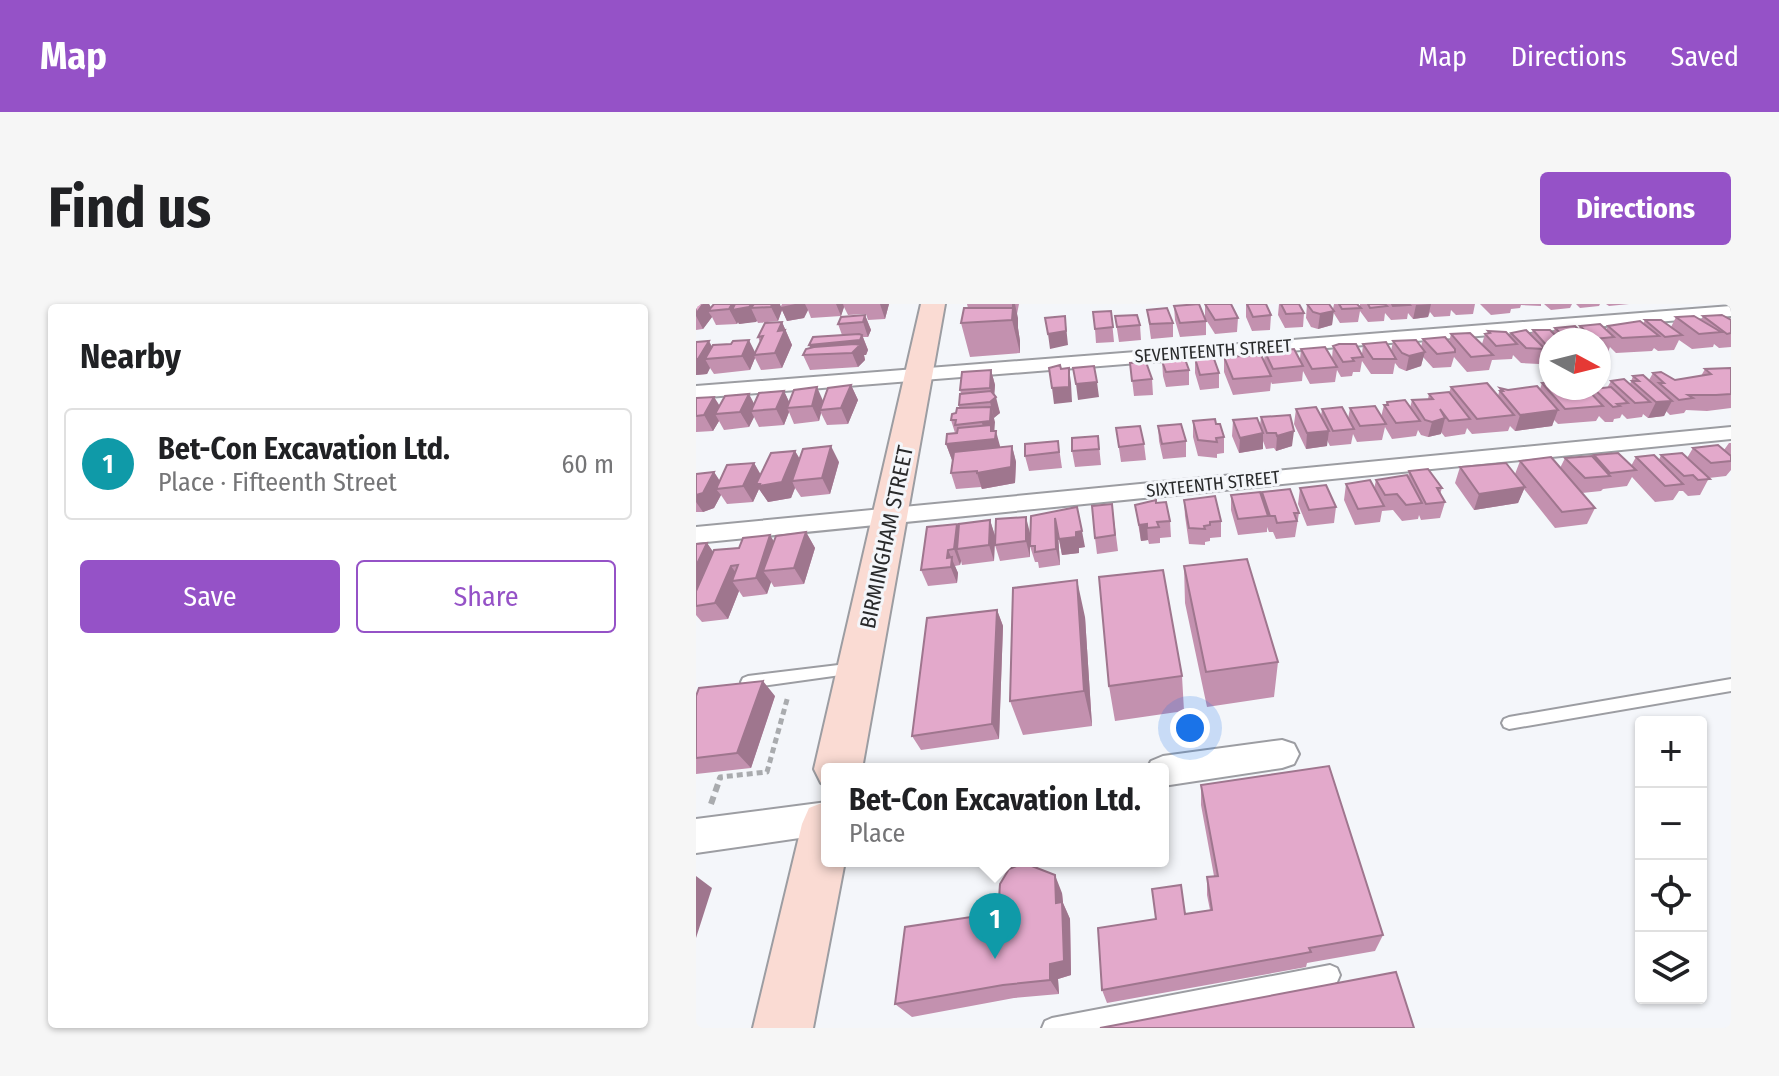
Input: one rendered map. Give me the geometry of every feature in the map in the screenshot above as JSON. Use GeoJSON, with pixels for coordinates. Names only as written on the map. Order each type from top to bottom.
{"type":"FeatureCollection","features":[{"type":"Feature","properties":{"kind":"street","name":"BIRMINGHAM STREET"},"geometry":{"type":"LineString","coordinates":[[839,763],[933,304]]}},
{"type":"Feature","properties":{"kind":"street","name":"SEVENTEENTH STREET"},"geometry":{"type":"LineString","coordinates":[[696,392],[1731,311]]}},
{"type":"Feature","properties":{"kind":"street","name":"SIXTEENTH STREET"},"geometry":{"type":"LineString","coordinates":[[696,535],[1731,433]]}},
{"type":"Feature","properties":{"kind":"street"},"geometry":{"type":"LineString","coordinates":[[1169,770],[1282,754]]}},
{"type":"Feature","properties":{"kind":"street"},"geometry":{"type":"LineString","coordinates":[[703,822],[821,818]]}},
{"type":"Feature","properties":{"kind":"street"},"geometry":{"type":"LineString","coordinates":[[783,1028],[821,852]]}},
{"type":"Feature","properties":{"kind":"lane"},"geometry":{"type":"LineString","coordinates":[[748,682],[859,668]]}},
{"type":"Feature","properties":{"kind":"lane"},"geometry":{"type":"LineString","coordinates":[[1509,723],[1731,685]]}},
{"type":"Feature","properties":{"kind":"lane"},"geometry":{"type":"LineString","coordinates":[[1052,1028],[1330,975]]}},
{"type":"Feature","properties":{"kind":"path"},"geometry":{"type":"LineString","coordinates":[[703,822],[720,777],[767,772],[794,676]]}},
{"type":"Feature","properties":{"kind":"building"},"geometry":{"type":"Polygon","coordinates":[[[714,304],[732,304],[729,309],[708,311],[714,304]]]}},
{"type":"Feature","properties":{"kind":"building"},"geometry":{"type":"Polygon","coordinates":[[[735,304],[752,304],[732,310],[735,304]]]}},
{"type":"Feature","properties":{"kind":"building"},"geometry":{"type":"Polygon","coordinates":[[[754,304],[772,304],[771,307],[751,308],[754,304]]]}},
{"type":"Feature","properties":{"kind":"building"},"geometry":{"type":"Polygon","coordinates":[[[1199,304],[1206,321],[1180,323],[1174,306],[1199,304]]]}},
{"type":"Feature","properties":{"kind":"building"},"geometry":{"type":"Polygon","coordinates":[[[1205,304],[1231,304],[1238,318],[1215,320],[1205,304]]]}},
{"type":"Feature","properties":{"kind":"building"},"geometry":{"type":"Polygon","coordinates":[[[1247,304],[1266,304],[1271,315],[1253,317],[1247,304]]]}},
{"type":"Feature","properties":{"kind":"building"},"geometry":{"type":"Polygon","coordinates":[[[1281,304],[1299,304],[1304,313],[1286,314],[1281,304]]]}},
{"type":"Feature","properties":{"kind":"building"},"geometry":{"type":"Polygon","coordinates":[[[1307,304],[1329,304],[1334,311],[1320,314],[1313,312],[1307,304]]]}},
{"type":"Feature","properties":{"kind":"building"},"geometry":{"type":"Polygon","coordinates":[[[1339,304],[1357,304],[1361,308],[1342,309],[1339,304]]]}},
{"type":"Feature","properties":{"kind":"building"},"geometry":{"type":"Polygon","coordinates":[[[1368,304],[1385,304],[1387,306],[1370,308],[1368,304]]]}},
{"type":"Feature","properties":{"kind":"building"},"geometry":{"type":"Polygon","coordinates":[[[964,308],[1013,308],[1012,320],[961,323],[964,308]]]}},
{"type":"Feature","properties":{"kind":"building"},"geometry":{"type":"Polygon","coordinates":[[[1167,308],[1173,323],[1150,324],[1147,310],[1167,308]]]}},
{"type":"Feature","properties":{"kind":"building"},"geometry":{"type":"Polygon","coordinates":[[[1111,311],[1113,327],[1095,329],[1093,312],[1111,311]]]}},
{"type":"Feature","properties":{"kind":"building"},"geometry":{"type":"Polygon","coordinates":[[[865,315],[863,322],[838,324],[841,317],[865,315]]]}},
{"type":"Feature","properties":{"kind":"building"},"geometry":{"type":"Polygon","coordinates":[[[1137,315],[1140,325],[1117,327],[1115,316],[1137,315]]]}},
{"type":"Feature","properties":{"kind":"building"},"geometry":{"type":"Polygon","coordinates":[[[1722,315],[1731,320],[1731,333],[1727,334],[1703,316],[1722,315]]]}},
{"type":"Feature","properties":{"kind":"building"},"geometry":{"type":"Polygon","coordinates":[[[1065,316],[1066,331],[1048,334],[1045,318],[1065,316]]]}},
{"type":"Feature","properties":{"kind":"building"},"geometry":{"type":"Polygon","coordinates":[[[1694,316],[1721,332],[1699,334],[1676,317],[1694,316]]]}},
{"type":"Feature","properties":{"kind":"building"},"geometry":{"type":"Polygon","coordinates":[[[1645,320],[1661,320],[1682,335],[1665,337],[1645,320]]]}},
{"type":"Feature","properties":{"kind":"building"},"geometry":{"type":"Polygon","coordinates":[[[1640,321],[1659,336],[1622,338],[1608,326],[1640,321]]]}},
{"type":"Feature","properties":{"kind":"building"},"geometry":{"type":"Polygon","coordinates":[[[782,322],[778,331],[785,330],[775,353],[754,355],[765,323],[782,322]]]}},
{"type":"Feature","properties":{"kind":"building"},"geometry":{"type":"Polygon","coordinates":[[[1600,324],[1604,328],[1582,328],[1580,326],[1600,324]]]}},
{"type":"Feature","properties":{"kind":"building"},"geometry":{"type":"Polygon","coordinates":[[[1526,330],[1539,343],[1539,349],[1526,348],[1511,333],[1526,330]]]}},
{"type":"Feature","properties":{"kind":"building"},"geometry":{"type":"Polygon","coordinates":[[[1488,331],[1506,332],[1517,344],[1496,346],[1485,334],[1490,333],[1488,331]]]}},
{"type":"Feature","properties":{"kind":"building"},"geometry":{"type":"Polygon","coordinates":[[[1470,333],[1493,355],[1471,357],[1451,334],[1470,333]]]}},
{"type":"Feature","properties":{"kind":"building"},"geometry":{"type":"Polygon","coordinates":[[[862,335],[860,340],[809,345],[813,337],[862,335]]]}},
{"type":"Feature","properties":{"kind":"building"},"geometry":{"type":"Polygon","coordinates":[[[1445,337],[1455,352],[1437,354],[1423,339],[1445,337]]]}},
{"type":"Feature","properties":{"kind":"building"},"geometry":{"type":"Polygon","coordinates":[[[749,340],[742,356],[705,359],[713,345],[749,340]]]}},
{"type":"Feature","properties":{"kind":"building"},"geometry":{"type":"Polygon","coordinates":[[[1416,340],[1425,352],[1409,356],[1402,353],[1393,341],[1416,340]]]}},
{"type":"Feature","properties":{"kind":"building"},"geometry":{"type":"Polygon","coordinates":[[[709,341],[698,359],[696,359],[696,342],[709,341]]]}},
{"type":"Feature","properties":{"kind":"building"},"geometry":{"type":"Polygon","coordinates":[[[1386,342],[1396,359],[1373,359],[1363,344],[1386,342]]]}},
{"type":"Feature","properties":{"kind":"building"},"geometry":{"type":"Polygon","coordinates":[[[1356,344],[1363,357],[1343,362],[1333,346],[1356,344]]]}},
{"type":"Feature","properties":{"kind":"building"},"geometry":{"type":"Polygon","coordinates":[[[860,345],[852,353],[803,355],[806,349],[814,347],[860,345]]]}},
{"type":"Feature","properties":{"kind":"building"},"geometry":{"type":"Polygon","coordinates":[[[1325,347],[1337,367],[1312,369],[1301,349],[1325,347]]]}},
{"type":"Feature","properties":{"kind":"building"},"geometry":{"type":"Polygon","coordinates":[[[1294,349],[1303,366],[1273,369],[1265,352],[1294,349]]]}},
{"type":"Feature","properties":{"kind":"building"},"geometry":{"type":"Polygon","coordinates":[[[1261,355],[1271,376],[1233,379],[1224,357],[1261,355]]]}},
{"type":"Feature","properties":{"kind":"building"},"geometry":{"type":"Polygon","coordinates":[[[1213,356],[1219,373],[1200,375],[1195,358],[1213,356]]]}},
{"type":"Feature","properties":{"kind":"building"},"geometry":{"type":"Polygon","coordinates":[[[1185,359],[1189,370],[1166,372],[1162,361],[1185,359]]]}},
{"type":"Feature","properties":{"kind":"building"},"geometry":{"type":"Polygon","coordinates":[[[1146,362],[1152,379],[1132,381],[1130,363],[1146,362]]]}},
{"type":"Feature","properties":{"kind":"building"},"geometry":{"type":"Polygon","coordinates":[[[1060,365],[1061,369],[1069,368],[1069,387],[1052,388],[1049,368],[1060,365]]]}},
{"type":"Feature","properties":{"kind":"building"},"geometry":{"type":"Polygon","coordinates":[[[1094,366],[1097,382],[1076,384],[1073,368],[1094,366]]]}},
{"type":"Feature","properties":{"kind":"building"},"geometry":{"type":"Polygon","coordinates":[[[1731,368],[1731,394],[1688,395],[1693,398],[1679,400],[1659,383],[1664,383],[1653,373],[1661,372],[1675,380],[1711,374],[1705,369],[1731,368]]]}},
{"type":"Feature","properties":{"kind":"building"},"geometry":{"type":"Polygon","coordinates":[[[991,370],[990,388],[960,390],[962,372],[991,370]]]}},
{"type":"Feature","properties":{"kind":"building"},"geometry":{"type":"Polygon","coordinates":[[[1643,375],[1672,401],[1656,402],[1632,381],[1639,381],[1633,376],[1643,375]]]}},
{"type":"Feature","properties":{"kind":"building"},"geometry":{"type":"Polygon","coordinates":[[[1624,379],[1650,402],[1635,403],[1611,381],[1624,379]]]}},
{"type":"Feature","properties":{"kind":"building"},"geometry":{"type":"Polygon","coordinates":[[[1487,383],[1514,415],[1477,419],[1451,387],[1487,383]]]}},
{"type":"Feature","properties":{"kind":"building"},"geometry":{"type":"Polygon","coordinates":[[[851,385],[841,408],[820,410],[828,388],[851,385]]]}},
{"type":"Feature","properties":{"kind":"building"},"geometry":{"type":"Polygon","coordinates":[[[1537,386],[1539,400],[1549,400],[1558,410],[1520,415],[1500,388],[1508,390],[1537,386]]]}},
{"type":"Feature","properties":{"kind":"building"},"geometry":{"type":"Polygon","coordinates":[[[817,387],[812,406],[787,408],[794,390],[817,387]]]}},
{"type":"Feature","properties":{"kind":"building"},"geometry":{"type":"Polygon","coordinates":[[[1611,387],[1628,403],[1613,407],[1606,400],[1611,400],[1611,387]]]}},
{"type":"Feature","properties":{"kind":"building"},"geometry":{"type":"Polygon","coordinates":[[[784,391],[776,409],[751,411],[759,393],[784,391]]]}},
{"type":"Feature","properties":{"kind":"building"},"geometry":{"type":"Polygon","coordinates":[[[991,391],[996,397],[990,402],[959,405],[960,394],[991,391]]]}},
{"type":"Feature","properties":{"kind":"building"},"geometry":{"type":"Polygon","coordinates":[[[1449,392],[1470,419],[1449,421],[1440,409],[1445,418],[1432,422],[1425,420],[1412,400],[1433,399],[1429,394],[1449,392]]]}},
{"type":"Feature","properties":{"kind":"building"},"geometry":{"type":"Polygon","coordinates":[[[749,394],[740,412],[715,414],[725,396],[749,394]]]}},
{"type":"Feature","properties":{"kind":"building"},"geometry":{"type":"Polygon","coordinates":[[[714,397],[704,415],[696,416],[696,398],[714,397]]]}},
{"type":"Feature","properties":{"kind":"building"},"geometry":{"type":"Polygon","coordinates":[[[1405,400],[1420,421],[1396,423],[1384,405],[1405,400]]]}},
{"type":"Feature","properties":{"kind":"building"},"geometry":{"type":"Polygon","coordinates":[[[1557,400],[1597,400],[1603,406],[1565,409],[1557,400]]]}},
{"type":"Feature","properties":{"kind":"building"},"geometry":{"type":"Polygon","coordinates":[[[1375,406],[1386,424],[1360,426],[1350,408],[1375,406]]]}},
{"type":"Feature","properties":{"kind":"building"},"geometry":{"type":"Polygon","coordinates":[[[991,407],[990,421],[955,425],[956,420],[951,420],[957,408],[991,407]]]}},
{"type":"Feature","properties":{"kind":"building"},"geometry":{"type":"Polygon","coordinates":[[[1316,407],[1329,431],[1307,433],[1296,409],[1316,407]]]}},
{"type":"Feature","properties":{"kind":"building"},"geometry":{"type":"Polygon","coordinates":[[[1342,407],[1354,429],[1333,431],[1322,409],[1342,407]]]}},
{"type":"Feature","properties":{"kind":"building"},"geometry":{"type":"Polygon","coordinates":[[[1290,415],[1294,431],[1277,436],[1276,433],[1267,433],[1261,417],[1290,415]]]}},
{"type":"Feature","properties":{"kind":"building"},"geometry":{"type":"Polygon","coordinates":[[[1257,418],[1263,433],[1240,438],[1233,420],[1257,418]]]}},
{"type":"Feature","properties":{"kind":"building"},"geometry":{"type":"Polygon","coordinates":[[[1215,419],[1224,437],[1216,438],[1217,442],[1198,440],[1193,421],[1215,419]]]}},
{"type":"Feature","properties":{"kind":"building"},"geometry":{"type":"Polygon","coordinates":[[[1181,424],[1186,441],[1162,444],[1158,426],[1181,424]]]}},
{"type":"Feature","properties":{"kind":"building"},"geometry":{"type":"Polygon","coordinates":[[[991,425],[991,431],[996,431],[995,439],[946,444],[947,434],[957,433],[958,428],[991,425]]]}},
{"type":"Feature","properties":{"kind":"building"},"geometry":{"type":"Polygon","coordinates":[[[1140,426],[1144,444],[1119,447],[1116,428],[1140,426]]]}},
{"type":"Feature","properties":{"kind":"building"},"geometry":{"type":"Polygon","coordinates":[[[1098,436],[1099,449],[1072,451],[1072,438],[1098,436]]]}},
{"type":"Feature","properties":{"kind":"building"},"geometry":{"type":"Polygon","coordinates":[[[1058,441],[1059,452],[1025,456],[1025,444],[1058,441]]]}},
{"type":"Feature","properties":{"kind":"building"},"geometry":{"type":"Polygon","coordinates":[[[1718,445],[1731,456],[1731,461],[1711,463],[1693,448],[1718,445]]]}},
{"type":"Feature","properties":{"kind":"building"},"geometry":{"type":"Polygon","coordinates":[[[831,446],[822,478],[792,481],[803,449],[831,446]]]}},
{"type":"Feature","properties":{"kind":"building"},"geometry":{"type":"Polygon","coordinates":[[[1012,446],[1011,467],[977,473],[951,473],[954,452],[1012,446]]]}},
{"type":"Feature","properties":{"kind":"building"},"geometry":{"type":"Polygon","coordinates":[[[795,451],[782,482],[756,484],[771,453],[795,451]]]}},
{"type":"Feature","properties":{"kind":"building"},"geometry":{"type":"Polygon","coordinates":[[[1618,453],[1636,470],[1610,473],[1594,455],[1618,453]]]}},
{"type":"Feature","properties":{"kind":"building"},"geometry":{"type":"Polygon","coordinates":[[[1682,453],[1710,479],[1684,476],[1661,455],[1682,453]]]}},
{"type":"Feature","properties":{"kind":"building"},"geometry":{"type":"Polygon","coordinates":[[[1654,455],[1683,484],[1665,486],[1636,457],[1654,455]]]}},
{"type":"Feature","properties":{"kind":"building"},"geometry":{"type":"Polygon","coordinates":[[[1592,456],[1610,476],[1585,478],[1565,458],[1592,456]]]}},
{"type":"Feature","properties":{"kind":"building"},"geometry":{"type":"Polygon","coordinates":[[[1551,457],[1595,508],[1562,512],[1520,461],[1551,457]]]}},
{"type":"Feature","properties":{"kind":"building"},"geometry":{"type":"Polygon","coordinates":[[[754,463],[743,486],[716,489],[727,465],[754,463]]]}},
{"type":"Feature","properties":{"kind":"building"},"geometry":{"type":"Polygon","coordinates":[[[1506,463],[1525,487],[1479,494],[1460,467],[1506,463]]]}},
{"type":"Feature","properties":{"kind":"building"},"geometry":{"type":"Polygon","coordinates":[[[1428,469],[1442,488],[1437,488],[1445,502],[1426,504],[1409,471],[1428,469]]]}},
{"type":"Feature","properties":{"kind":"building"},"geometry":{"type":"Polygon","coordinates":[[[714,472],[703,493],[696,495],[696,474],[714,472]]]}},
{"type":"Feature","properties":{"kind":"building"},"geometry":{"type":"Polygon","coordinates":[[[1407,475],[1422,503],[1406,505],[1397,494],[1385,495],[1376,480],[1407,475]]]}},
{"type":"Feature","properties":{"kind":"building"},"geometry":{"type":"Polygon","coordinates":[[[1370,480],[1384,506],[1358,509],[1346,484],[1370,480]]]}},
{"type":"Feature","properties":{"kind":"building"},"geometry":{"type":"Polygon","coordinates":[[[1326,485],[1336,507],[1309,510],[1300,488],[1326,485]]]}},
{"type":"Feature","properties":{"kind":"building"},"geometry":{"type":"Polygon","coordinates":[[[1290,489],[1299,513],[1294,513],[1297,521],[1277,523],[1275,516],[1270,516],[1262,492],[1290,489]]]}},
{"type":"Feature","properties":{"kind":"building"},"geometry":{"type":"Polygon","coordinates":[[[1260,492],[1268,516],[1238,519],[1231,495],[1260,492]]]}},
{"type":"Feature","properties":{"kind":"building"},"geometry":{"type":"Polygon","coordinates":[[[1215,496],[1221,521],[1210,522],[1210,525],[1204,526],[1205,529],[1189,528],[1184,500],[1215,496]]]}},
{"type":"Feature","properties":{"kind":"building"},"geometry":{"type":"Polygon","coordinates":[[[1156,500],[1156,503],[1166,502],[1170,521],[1157,522],[1159,527],[1139,525],[1135,505],[1156,500]]]}},
{"type":"Feature","properties":{"kind":"building"},"geometry":{"type":"Polygon","coordinates":[[[1112,504],[1115,535],[1095,538],[1092,506],[1112,504]]]}},
{"type":"Feature","properties":{"kind":"building"},"geometry":{"type":"Polygon","coordinates":[[[1077,507],[1082,531],[1076,532],[1076,537],[1059,539],[1055,518],[1056,549],[1035,552],[1035,546],[1030,546],[1031,516],[1077,507]]]}},
{"type":"Feature","properties":{"kind":"building"},"geometry":{"type":"Polygon","coordinates":[[[1026,517],[1026,541],[995,545],[996,519],[1026,517]]]}},
{"type":"Feature","properties":{"kind":"building"},"geometry":{"type":"Polygon","coordinates":[[[990,520],[989,545],[957,549],[959,524],[990,520]]]}},
{"type":"Feature","properties":{"kind":"building"},"geometry":{"type":"Polygon","coordinates":[[[957,524],[954,549],[948,550],[947,558],[952,557],[951,567],[921,570],[927,527],[957,524]]]}},
{"type":"Feature","properties":{"kind":"building"},"geometry":{"type":"Polygon","coordinates":[[[806,532],[794,568],[763,571],[776,536],[806,532]]]}},
{"type":"Feature","properties":{"kind":"building"},"geometry":{"type":"Polygon","coordinates":[[[770,535],[756,578],[732,581],[738,565],[731,566],[715,603],[696,606],[696,591],[714,550],[739,548],[743,538],[770,535]]]}},
{"type":"Feature","properties":{"kind":"building"},"geometry":{"type":"Polygon","coordinates":[[[707,543],[696,566],[696,544],[707,543]]]}},
{"type":"Feature","properties":{"kind":"building"},"geometry":{"type":"Polygon","coordinates":[[[1247,559],[1278,662],[1206,672],[1184,566],[1247,559]]]}},
{"type":"Feature","properties":{"kind":"building"},"geometry":{"type":"Polygon","coordinates":[[[1163,570],[1182,676],[1109,686],[1099,577],[1163,570]]]}},
{"type":"Feature","properties":{"kind":"building"},"geometry":{"type":"Polygon","coordinates":[[[1077,580],[1084,691],[1010,701],[1013,588],[1077,580]]]}},
{"type":"Feature","properties":{"kind":"building"},"geometry":{"type":"Polygon","coordinates":[[[997,610],[992,724],[912,736],[927,618],[997,610]]]}},
{"type":"Feature","properties":{"kind":"building"},"geometry":{"type":"Polygon","coordinates":[[[763,681],[737,753],[696,758],[696,696],[699,688],[763,681]]]}},
{"type":"Feature","properties":{"kind":"building"},"geometry":{"type":"Polygon","coordinates":[[[1329,766],[1383,935],[1309,948],[1311,952],[1102,990],[1098,928],[1156,919],[1152,889],[1181,885],[1185,914],[1212,910],[1207,877],[1218,876],[1201,785],[1329,766]]]}},
{"type":"Feature","properties":{"kind":"building"},"geometry":{"type":"Polygon","coordinates":[[[1034,867],[1055,875],[1056,903],[1062,902],[1064,961],[1050,964],[1050,980],[895,1004],[905,927],[998,913],[1000,884],[1009,869],[1034,867]]]}},
{"type":"Feature","properties":{"kind":"building"},"geometry":{"type":"Polygon","coordinates":[[[1396,972],[1414,1028],[1100,1028],[1396,972]]]}},
{"type":"Feature","properties":{"kind":"place","name":"Bet-Con Excavation Ltd."},"geometry":{"type":"Point","coordinates":[995,959]}}]}
